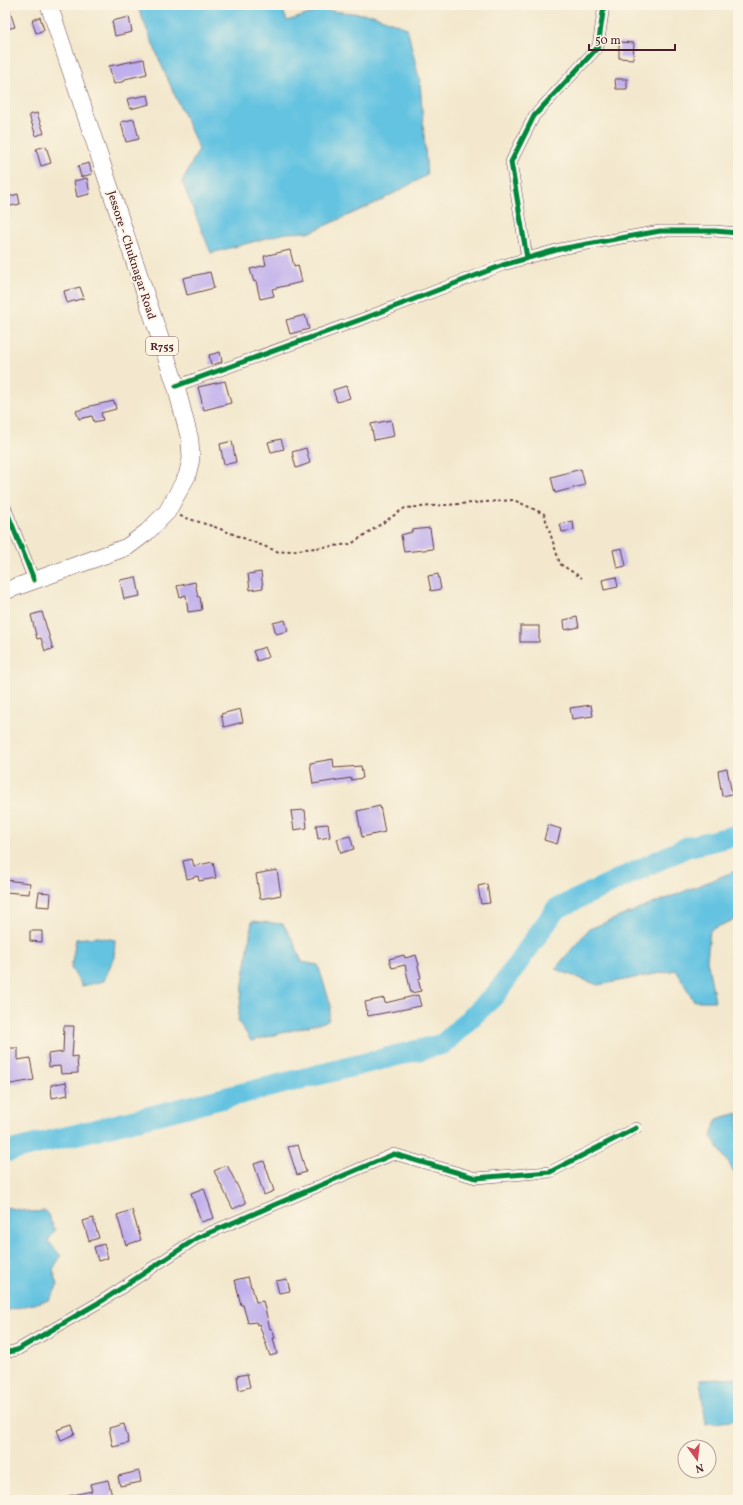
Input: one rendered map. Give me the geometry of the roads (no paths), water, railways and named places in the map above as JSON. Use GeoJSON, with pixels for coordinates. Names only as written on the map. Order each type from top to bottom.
{"type":"FeatureCollection","features":[{"type":"Feature","properties":{"kind":"main road","name":"Jessore - Chuknagar Road"},"geometry":{"type":"LineString","coordinates":[[5,591],[128,547],[147,532],[167,512],[187,476],[191,459],[190,440],[176,386],[49,5]]}},
{"type":"Feature","properties":{"kind":"street"},"geometry":{"type":"LineString","coordinates":[[527,258],[511,162],[534,116],[598,47],[604,5]]}},
{"type":"Feature","properties":{"kind":"street"},"geometry":{"type":"LineString","coordinates":[[176,386],[365,318],[503,265],[560,249],[660,231],[715,231],[738,233]]}},
{"type":"Feature","properties":{"kind":"street"},"geometry":{"type":"LineString","coordinates":[[5,507],[34,580]]}},
{"type":"Feature","properties":{"kind":"street"},"geometry":{"type":"LineString","coordinates":[[5,1352],[17,1350],[105,1299],[196,1238],[394,1154],[476,1178],[550,1172],[636,1128]]}},
{"type":"Feature","properties":{"kind":"water"},"geometry":{"type":"Polygon","coordinates":[[[137,5],[281,5],[287,21],[322,10],[373,15],[407,28],[420,82],[427,175],[380,201],[311,232],[286,233],[211,253],[182,182],[199,149],[164,71],[137,5]]]}},
{"type":"Feature","properties":{"kind":"water"},"geometry":{"type":"Polygon","coordinates":[[[738,870],[738,922],[736,919],[710,930],[707,960],[715,1001],[694,1001],[676,970],[598,985],[555,969],[589,929],[738,870]]]}},
{"type":"Feature","properties":{"kind":"water"},"geometry":{"type":"Polygon","coordinates":[[[252,921],[283,924],[293,940],[302,962],[318,965],[331,1006],[328,1021],[251,1041],[238,1020],[252,921]]]}},
{"type":"Feature","properties":{"kind":"water"},"geometry":{"type":"Polygon","coordinates":[[[97,937],[115,940],[114,957],[104,981],[82,986],[71,968],[76,939],[97,937]]]}},
{"type":"Feature","properties":{"kind":"water"},"geometry":{"type":"Polygon","coordinates":[[[738,1113],[738,1178],[711,1136],[717,1119],[738,1113]]]}},
{"type":"Feature","properties":{"kind":"water"},"geometry":{"type":"Polygon","coordinates":[[[5,1207],[31,1212],[46,1211],[55,1230],[48,1241],[61,1256],[53,1269],[58,1285],[49,1300],[5,1311],[5,1207]]]}},
{"type":"Feature","properties":{"kind":"water"},"geometry":{"type":"Polygon","coordinates":[[[738,1378],[738,1420],[706,1424],[700,1380],[738,1378]]]}},
{"type":"Feature","properties":{"kind":"waterway"},"geometry":{"type":"LineString","coordinates":[[5,1152],[443,1044],[496,994],[556,909],[687,847],[738,835]]}}]}
